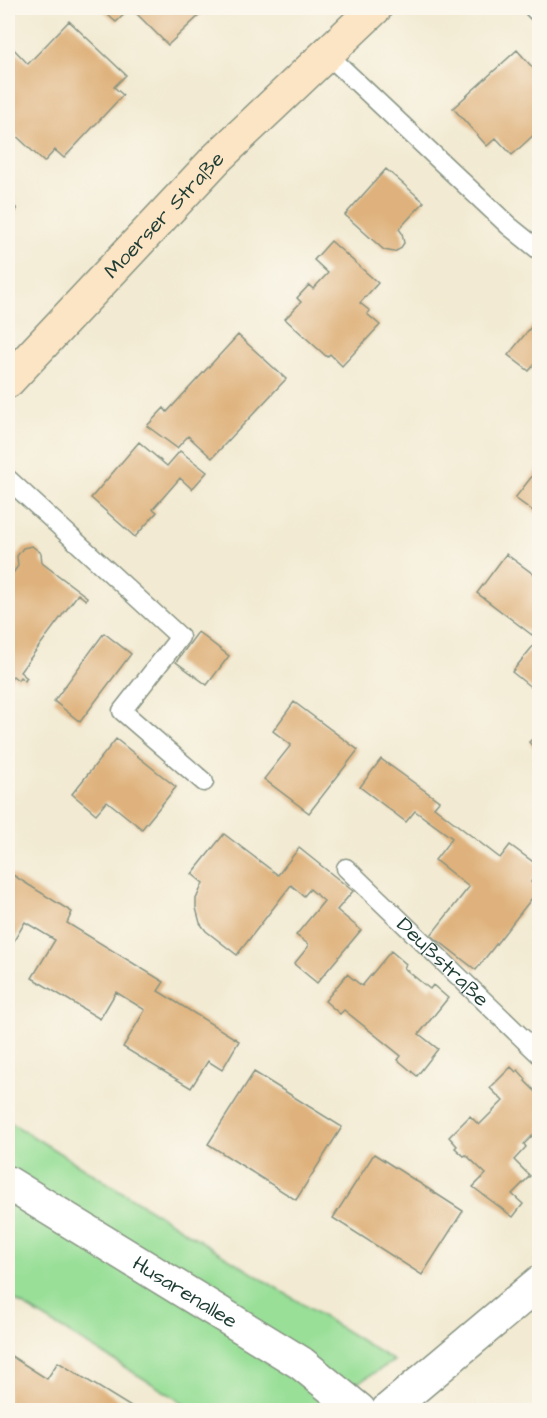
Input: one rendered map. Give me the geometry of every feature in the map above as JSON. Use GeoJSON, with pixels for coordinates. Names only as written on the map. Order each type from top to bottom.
{"type":"FeatureCollection","features":[{"type":"Feature","properties":{"kind":"main road","name":"Moerser Straße"},"geometry":{"type":"LineString","coordinates":[[8,381],[217,158],[375,8]]}},
{"type":"Feature","properties":{"kind":"street","name":"Husarenallee"},"geometry":{"type":"LineString","coordinates":[[8,1183],[301,1363],[359,1410]]}},
{"type":"Feature","properties":{"kind":"street"},"geometry":{"type":"LineString","coordinates":[[388,1410],[540,1282]]}},
{"type":"Feature","properties":{"kind":"lane"},"geometry":{"type":"LineString","coordinates":[[533,8],[540,15]]}},
{"type":"Feature","properties":{"kind":"lane"},"geometry":{"type":"LineString","coordinates":[[326,53],[509,226],[540,251]]}},
{"type":"Feature","properties":{"kind":"lane"},"geometry":{"type":"LineString","coordinates":[[8,479],[180,637],[122,711],[204,782]]}},
{"type":"Feature","properties":{"kind":"lane","name":"Deußstraße"},"geometry":{"type":"LineString","coordinates":[[346,868],[540,1055]]}},
{"type":"Feature","properties":{"kind":"green space"},"geometry":{"type":"Polygon","coordinates":[[[8,1121],[394,1361],[313,1410],[195,1410],[8,1296],[8,1121]]]}},
{"type":"Feature","properties":{"kind":"building"},"geometry":{"type":"Polygon","coordinates":[[[100,8],[131,8],[116,22],[100,8]]]}},
{"type":"Feature","properties":{"kind":"building"},"geometry":{"type":"Polygon","coordinates":[[[131,8],[202,8],[205,10],[168,45],[131,8]]]}},
{"type":"Feature","properties":{"kind":"building"},"geometry":{"type":"Polygon","coordinates":[[[69,21],[126,75],[114,87],[123,95],[64,158],[55,150],[44,162],[8,128],[8,43],[28,64],[69,21]]]}},
{"type":"Feature","properties":{"kind":"building"},"geometry":{"type":"Polygon","coordinates":[[[517,50],[540,76],[540,129],[512,155],[496,138],[487,146],[453,108],[517,50]]]}},
{"type":"Feature","properties":{"kind":"building"},"geometry":{"type":"Polygon","coordinates":[[[386,169],[424,202],[399,229],[404,243],[394,252],[384,250],[345,215],[386,169]]]}},
{"type":"Feature","properties":{"kind":"building"},"geometry":{"type":"Polygon","coordinates":[[[8,200],[17,209],[8,219],[8,200]]]}},
{"type":"Feature","properties":{"kind":"building"},"geometry":{"type":"Polygon","coordinates":[[[331,241],[378,283],[360,303],[370,311],[367,314],[380,325],[342,366],[330,354],[327,357],[285,319],[301,302],[297,298],[309,285],[313,289],[328,273],[314,260],[331,241]]]}},
{"type":"Feature","properties":{"kind":"building"},"geometry":{"type":"Polygon","coordinates":[[[540,316],[540,358],[529,371],[508,355],[540,316]]]}},
{"type":"Feature","properties":{"kind":"building"},"geometry":{"type":"Polygon","coordinates":[[[238,335],[286,379],[212,458],[188,436],[177,448],[147,426],[164,408],[167,412],[238,335]]]}},
{"type":"Feature","properties":{"kind":"building"},"geometry":{"type":"Polygon","coordinates":[[[139,442],[167,466],[180,451],[207,472],[192,489],[180,478],[153,509],[157,512],[135,537],[91,498],[139,442]]]}},
{"type":"Feature","properties":{"kind":"building"},"geometry":{"type":"Polygon","coordinates":[[[540,466],[540,516],[515,498],[540,466]]]}},
{"type":"Feature","properties":{"kind":"building"},"geometry":{"type":"Polygon","coordinates":[[[32,546],[41,553],[42,563],[87,597],[86,600],[78,594],[20,672],[27,678],[25,681],[13,676],[8,684],[8,580],[18,566],[17,556],[23,548],[32,546]]]}},
{"type":"Feature","properties":{"kind":"building"},"geometry":{"type":"Polygon","coordinates":[[[506,554],[540,579],[540,624],[532,635],[477,593],[506,554]]]}},
{"type":"Feature","properties":{"kind":"building"},"geometry":{"type":"Polygon","coordinates":[[[198,632],[229,656],[207,685],[176,662],[198,632]]]}},
{"type":"Feature","properties":{"kind":"building"},"geometry":{"type":"Polygon","coordinates":[[[104,633],[131,654],[80,722],[54,701],[104,633]]]}},
{"type":"Feature","properties":{"kind":"building"},"geometry":{"type":"Polygon","coordinates":[[[533,646],[540,651],[540,690],[538,693],[512,672],[533,646]]]}},
{"type":"Feature","properties":{"kind":"building"},"geometry":{"type":"Polygon","coordinates":[[[294,702],[358,750],[309,813],[264,779],[291,745],[273,731],[294,702]]]}},
{"type":"Feature","properties":{"kind":"building"},"geometry":{"type":"Polygon","coordinates":[[[540,732],[540,754],[529,742],[540,732]]]}},
{"type":"Feature","properties":{"kind":"building"},"geometry":{"type":"Polygon","coordinates":[[[116,739],[176,787],[142,829],[107,801],[96,814],[72,794],[116,739]]]}},
{"type":"Feature","properties":{"kind":"building"},"geometry":{"type":"Polygon","coordinates":[[[381,759],[439,801],[434,807],[500,858],[510,845],[540,867],[531,882],[539,889],[476,970],[431,935],[469,887],[435,860],[452,838],[415,811],[406,822],[360,787],[381,759]]]}},
{"type":"Feature","properties":{"kind":"building"},"geometry":{"type":"Polygon","coordinates":[[[224,834],[278,875],[299,848],[353,891],[337,910],[361,930],[317,983],[294,964],[308,947],[308,944],[296,935],[324,901],[310,889],[304,896],[291,885],[237,955],[206,931],[200,923],[196,899],[203,883],[192,874],[224,834]]]}},
{"type":"Feature","properties":{"kind":"building"},"geometry":{"type":"Polygon","coordinates":[[[8,872],[72,912],[67,923],[164,982],[158,991],[239,1041],[222,1070],[208,1061],[191,1088],[123,1047],[145,1010],[116,992],[100,1019],[32,978],[55,940],[25,922],[8,951],[8,872]]]}},
{"type":"Feature","properties":{"kind":"building"},"geometry":{"type":"Polygon","coordinates":[[[391,951],[406,964],[404,968],[430,989],[433,985],[448,998],[419,1034],[438,1049],[417,1076],[398,1060],[401,1056],[344,1010],[340,1014],[325,1001],[347,974],[362,986],[391,951]]]}},
{"type":"Feature","properties":{"kind":"building"},"geometry":{"type":"Polygon","coordinates":[[[511,1067],[516,1072],[518,1070],[540,1096],[540,1137],[535,1133],[524,1144],[526,1147],[514,1160],[530,1176],[512,1194],[523,1204],[513,1217],[473,1187],[486,1174],[455,1148],[457,1146],[449,1137],[470,1116],[479,1125],[503,1101],[490,1088],[511,1067]]]}},
{"type":"Feature","properties":{"kind":"building"},"geometry":{"type":"Polygon","coordinates":[[[254,1072],[342,1127],[296,1200],[208,1144],[254,1072]]]}},
{"type":"Feature","properties":{"kind":"building"},"geometry":{"type":"Polygon","coordinates":[[[374,1154],[463,1211],[422,1275],[333,1218],[374,1154]]]}},
{"type":"Feature","properties":{"kind":"building"},"geometry":{"type":"Polygon","coordinates":[[[8,1354],[47,1379],[58,1362],[136,1410],[8,1410],[8,1354]]]}}]}
